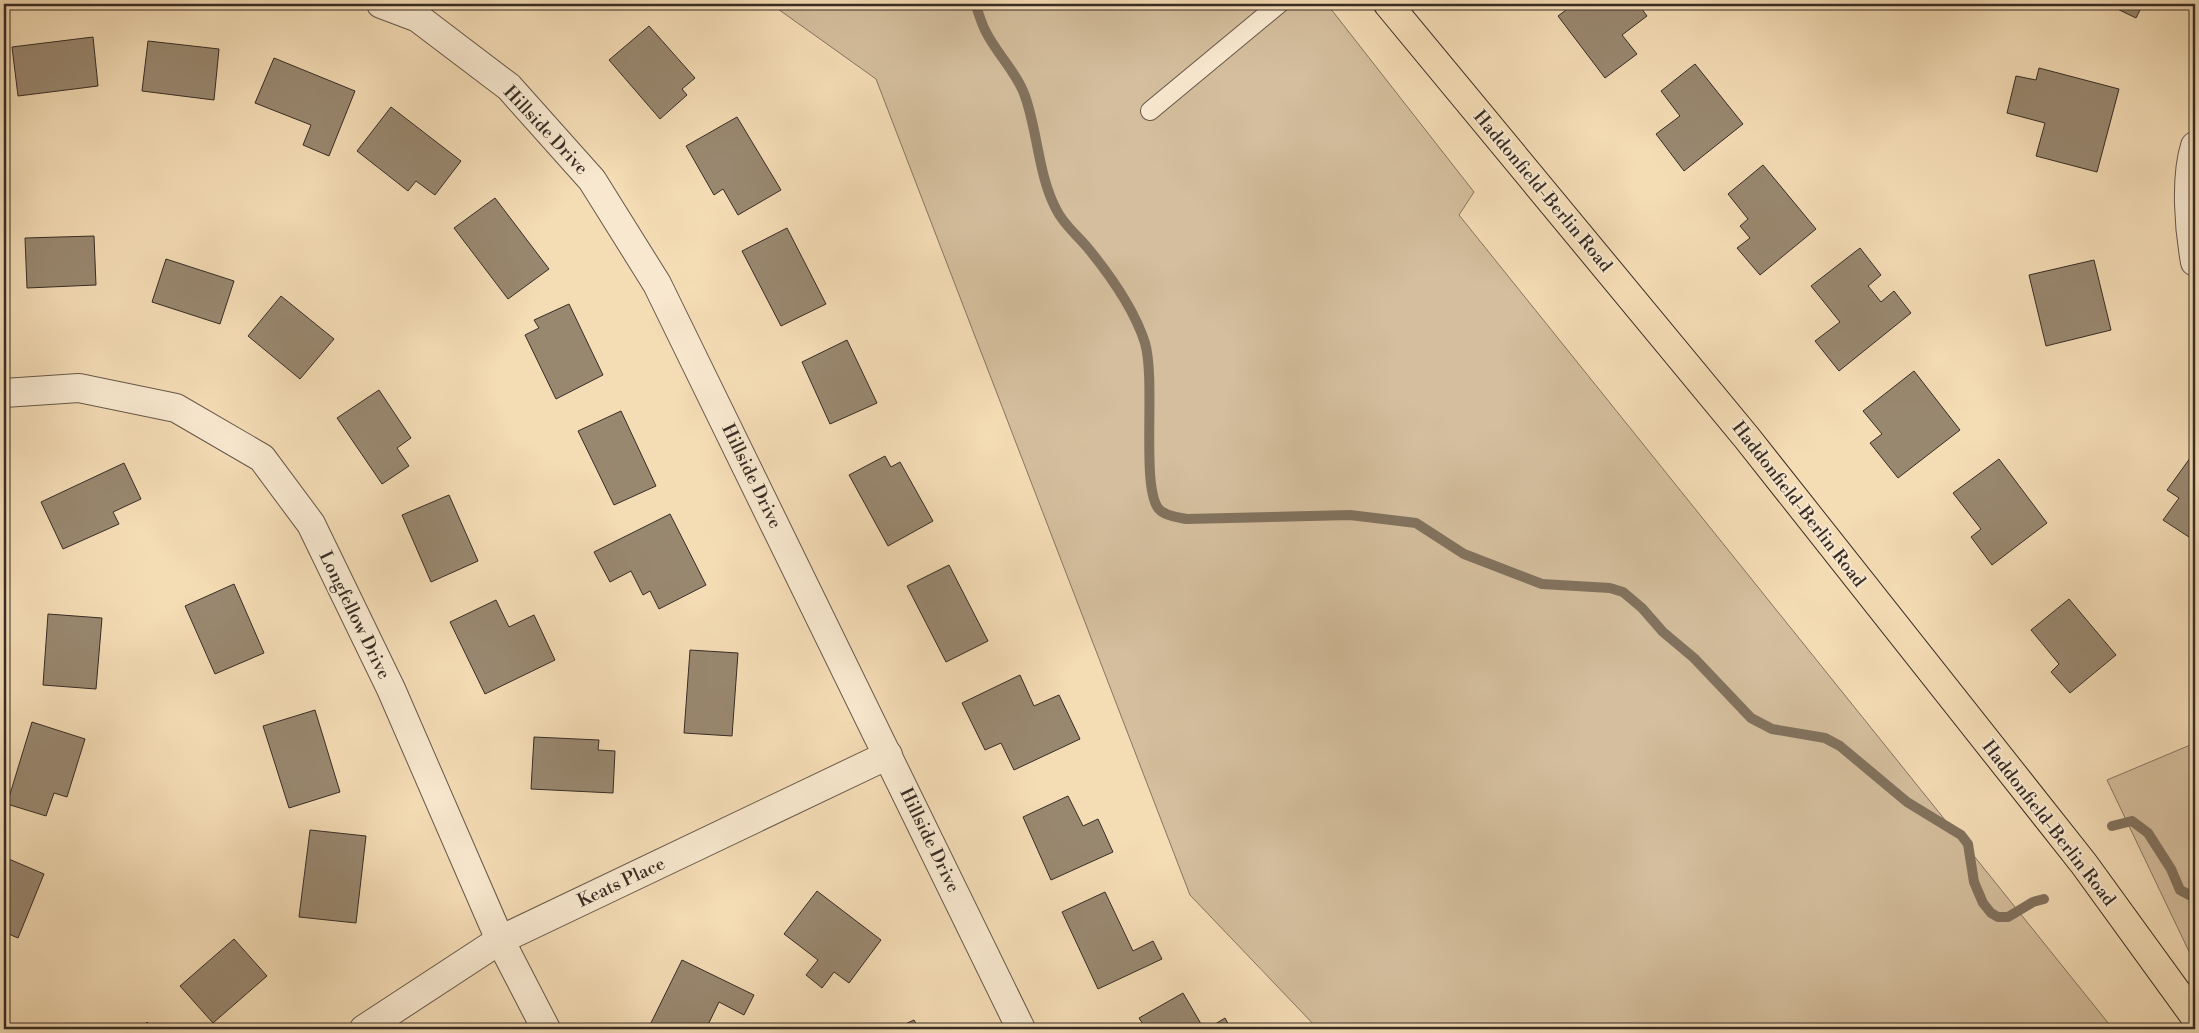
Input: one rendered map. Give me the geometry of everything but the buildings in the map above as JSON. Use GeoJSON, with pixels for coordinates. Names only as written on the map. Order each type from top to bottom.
{"type":"FeatureCollection","features":[{"type":"Feature","properties":{"kind":"main road","name":"Haddonfield-Berlin Road"},"geometry":{"type":"LineString","coordinates":[[1389,4],[1747,438],[2084,864],[2195,1017]]}},
{"type":"Feature","properties":{"kind":"street","name":"Hillside Drive"},"geometry":{"type":"LineString","coordinates":[[381,4],[418,18],[509,88],[592,180],[657,284],[1021,1029]]}},
{"type":"Feature","properties":{"kind":"street"},"geometry":{"type":"LineString","coordinates":[[2195,146],[2190,163],[2192,243],[2195,262]]}},
{"type":"Feature","properties":{"kind":"street","name":"Longfellow Drive"},"geometry":{"type":"LineString","coordinates":[[4,393],[79,388],[176,408],[262,458],[311,524],[391,689],[500,940],[546,1029]]}},
{"type":"Feature","properties":{"kind":"street","name":"Keats Place"},"geometry":{"type":"LineString","coordinates":[[364,1029],[500,940],[888,755]]}},
{"type":"Feature","properties":{"kind":"lane"},"geometry":{"type":"LineString","coordinates":[[1150,111],[1279,4]]}},
{"type":"Feature","properties":{"kind":"shaded area"},"geometry":{"type":"Polygon","coordinates":[[[771,4],[1327,4],[1474,192],[1459,215],[2113,1029],[1318,1029],[1190,895],[876,79],[771,4]]]}},
{"type":"Feature","properties":{"kind":"shaded area"},"geometry":{"type":"Polygon","coordinates":[[[2195,743],[2195,964],[2107,780],[2195,743]]]}},
{"type":"Feature","properties":{"kind":"waterway"},"geometry":{"type":"LineString","coordinates":[[975,4],[986,32],[1017,79],[1025,96],[1045,182],[1056,209],[1066,224],[1113,280],[1135,317],[1145,343],[1149,381],[1150,477],[1153,496],[1161,511],[1171,516],[1186,519],[1350,515],[1416,523],[1464,554],[1542,584],[1610,588],[1623,592],[1642,608],[1663,632],[1694,658],[1751,718],[1772,729],[1825,738],[1840,746],[1907,802],[1961,835],[1968,844],[1974,882],[1983,903],[1991,913],[1998,917],[2008,917],[2033,902],[2044,899]]}},
{"type":"Feature","properties":{"kind":"waterway"},"geometry":{"type":"LineString","coordinates":[[2112,826],[2132,821],[2148,833],[2171,869],[2180,890],[2195,898]]}}]}
